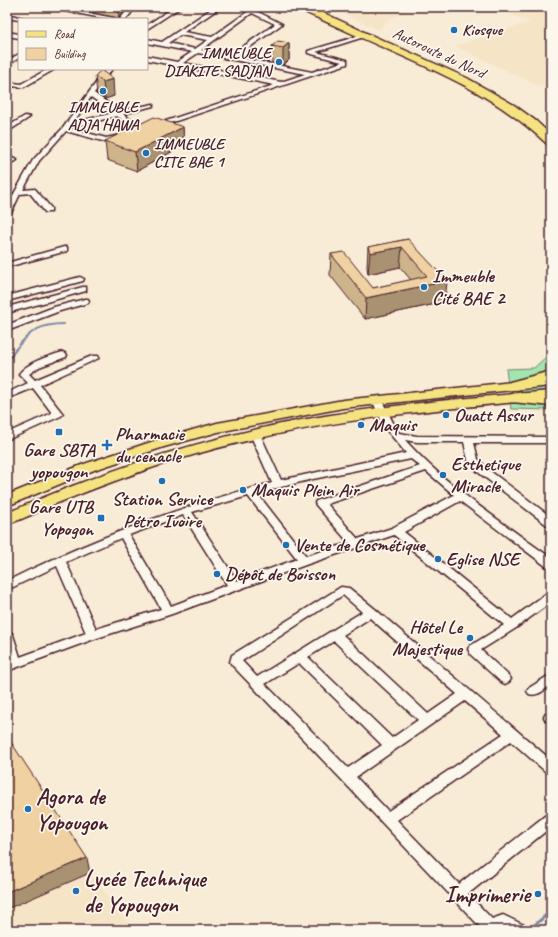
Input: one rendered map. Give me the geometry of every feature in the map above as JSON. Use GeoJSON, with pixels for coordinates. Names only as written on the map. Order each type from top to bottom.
{"type":"FeatureCollection","features":[{"type":"Feature","properties":{"kind":"highway","name":"Autoroute du Nord"},"geometry":{"type":"LineString","coordinates":[[304,7],[364,36],[431,65],[494,97],[530,122],[551,141]]}},
{"type":"Feature","properties":{"kind":"highway","name":"Autoroute du Nord"},"geometry":{"type":"LineString","coordinates":[[318,7],[440,63],[489,88],[520,106],[551,128]]}},
{"type":"Feature","properties":{"kind":"highway"},"geometry":{"type":"LineString","coordinates":[[517,392],[551,376]]}},
{"type":"Feature","properties":{"kind":"highway"},"geometry":{"type":"LineString","coordinates":[[517,392],[551,401]]}},
{"type":"Feature","properties":{"kind":"main road"},"geometry":{"type":"LineString","coordinates":[[7,501],[89,467],[159,444],[217,428],[380,406],[517,392],[551,382]]}},
{"type":"Feature","properties":{"kind":"main road"},"geometry":{"type":"LineString","coordinates":[[517,392],[551,395]]}},
{"type":"Feature","properties":{"kind":"main road"},"geometry":{"type":"LineString","coordinates":[[7,519],[95,483],[160,460],[255,434],[309,416]]}},
{"type":"Feature","properties":{"kind":"street"},"geometry":{"type":"LineString","coordinates":[[48,7],[110,18]]}},
{"type":"Feature","properties":{"kind":"street"},"geometry":{"type":"LineString","coordinates":[[124,18],[133,7]]}},
{"type":"Feature","properties":{"kind":"street"},"geometry":{"type":"LineString","coordinates":[[148,26],[178,7]]}},
{"type":"Feature","properties":{"kind":"street"},"geometry":{"type":"LineString","coordinates":[[163,44],[218,7]]}},
{"type":"Feature","properties":{"kind":"street"},"geometry":{"type":"LineString","coordinates":[[178,64],[249,10],[279,25],[231,58]]}},
{"type":"Feature","properties":{"kind":"street"},"geometry":{"type":"LineString","coordinates":[[7,16],[18,18]]}},
{"type":"Feature","properties":{"kind":"street"},"geometry":{"type":"LineString","coordinates":[[180,33],[212,39]]}},
{"type":"Feature","properties":{"kind":"street"},"geometry":{"type":"LineString","coordinates":[[7,34],[18,36]]}},
{"type":"Feature","properties":{"kind":"street"},"geometry":{"type":"LineString","coordinates":[[66,128],[109,140],[136,132],[345,63],[345,61],[310,52],[364,36]]}},
{"type":"Feature","properties":{"kind":"street"},"geometry":{"type":"LineString","coordinates":[[148,41],[313,74]]}},
{"type":"Feature","properties":{"kind":"street"},"geometry":{"type":"LineString","coordinates":[[7,63],[18,57]]}},
{"type":"Feature","properties":{"kind":"street"},"geometry":{"type":"LineString","coordinates":[[148,58],[281,84]]}},
{"type":"Feature","properties":{"kind":"street"},"geometry":{"type":"LineString","coordinates":[[7,84],[20,86],[25,85],[50,70]]}},
{"type":"Feature","properties":{"kind":"street"},"geometry":{"type":"LineString","coordinates":[[7,213],[36,160],[66,128],[108,70]]}},
{"type":"Feature","properties":{"kind":"street"},"geometry":{"type":"LineString","coordinates":[[91,94],[118,114],[136,132]]}},
{"type":"Feature","properties":{"kind":"street"},"geometry":{"type":"LineString","coordinates":[[66,128],[151,105]]}},
{"type":"Feature","properties":{"kind":"street"},"geometry":{"type":"LineString","coordinates":[[7,130],[27,117]]}},
{"type":"Feature","properties":{"kind":"street"},"geometry":{"type":"LineString","coordinates":[[7,121],[18,124]]}},
{"type":"Feature","properties":{"kind":"street"},"geometry":{"type":"LineString","coordinates":[[18,192],[32,191],[48,210]]}},
{"type":"Feature","properties":{"kind":"street"},"geometry":{"type":"LineString","coordinates":[[7,266],[64,249]]}},
{"type":"Feature","properties":{"kind":"street"},"geometry":{"type":"LineString","coordinates":[[7,299],[80,279]]}},
{"type":"Feature","properties":{"kind":"street"},"geometry":{"type":"LineString","coordinates":[[7,310],[83,289]]}},
{"type":"Feature","properties":{"kind":"street"},"geometry":{"type":"LineString","coordinates":[[7,328],[57,309],[85,301]]}},
{"type":"Feature","properties":{"kind":"street"},"geometry":{"type":"LineString","coordinates":[[7,437],[58,414],[24,374],[25,371],[63,356]]}},
{"type":"Feature","properties":{"kind":"street"},"geometry":{"type":"LineString","coordinates":[[11,394],[95,358]]}},
{"type":"Feature","properties":{"kind":"street"},"geometry":{"type":"LineString","coordinates":[[380,406],[390,428],[413,455],[461,496],[551,564]]}},
{"type":"Feature","properties":{"kind":"street"},"geometry":{"type":"LineString","coordinates":[[255,434],[278,484]]}},
{"type":"Feature","properties":{"kind":"street"},"geometry":{"type":"LineString","coordinates":[[396,436],[418,439],[550,442]]}},
{"type":"Feature","properties":{"kind":"street"},"geometry":{"type":"LineString","coordinates":[[468,439],[473,460],[482,470],[551,522]]}},
{"type":"Feature","properties":{"kind":"street"},"geometry":{"type":"LineString","coordinates":[[7,586],[60,560],[123,533],[186,512],[278,484],[413,455]]}},
{"type":"Feature","properties":{"kind":"street"},"geometry":{"type":"LineString","coordinates":[[356,544],[320,503],[428,468]]}},
{"type":"Feature","properties":{"kind":"street"},"geometry":{"type":"LineString","coordinates":[[251,492],[304,560]]}},
{"type":"Feature","properties":{"kind":"street"},"geometry":{"type":"LineString","coordinates":[[7,635],[11,664],[93,635],[168,611],[304,560],[396,531],[461,496]]}},
{"type":"Feature","properties":{"kind":"street"},"geometry":{"type":"LineString","coordinates":[[186,512],[234,586]]}},
{"type":"Feature","properties":{"kind":"street"},"geometry":{"type":"LineString","coordinates":[[396,531],[512,625]]}},
{"type":"Feature","properties":{"kind":"street"},"geometry":{"type":"LineString","coordinates":[[123,533],[168,611]]}},
{"type":"Feature","properties":{"kind":"street"},"geometry":{"type":"LineString","coordinates":[[60,560],[93,635]]}},
{"type":"Feature","properties":{"kind":"street"},"geometry":{"type":"LineString","coordinates":[[519,930],[503,922],[491,927],[386,820],[347,776],[258,683],[238,665],[236,658],[343,591],[371,612],[551,768]]}},
{"type":"Feature","properties":{"kind":"street"},"geometry":{"type":"LineString","coordinates":[[504,679],[475,652],[474,649],[512,625],[551,596]]}},
{"type":"Feature","properties":{"kind":"street"},"geometry":{"type":"LineString","coordinates":[[258,683],[371,612]]}},
{"type":"Feature","properties":{"kind":"street"},"geometry":{"type":"LineString","coordinates":[[335,634],[427,721]]}},
{"type":"Feature","properties":{"kind":"street"},"geometry":{"type":"LineString","coordinates":[[300,656],[392,746]]}},
{"type":"Feature","properties":{"kind":"street"},"geometry":{"type":"LineString","coordinates":[[533,691],[551,679]]}},
{"type":"Feature","properties":{"kind":"street"},"geometry":{"type":"LineString","coordinates":[[347,776],[466,694]]}},
{"type":"Feature","properties":{"kind":"street"},"geometry":{"type":"LineString","coordinates":[[386,820],[512,734]]}},
{"type":"Feature","properties":{"kind":"street"},"geometry":{"type":"LineString","coordinates":[[458,894],[551,819]]}},
{"type":"Feature","properties":{"kind":"shaded area"},"geometry":{"type":"Polygon","coordinates":[[[329,7],[403,7],[411,10],[389,19],[379,30],[329,7]]]}},
{"type":"Feature","properties":{"kind":"shaded area"},"geometry":{"type":"Polygon","coordinates":[[[492,7],[551,7],[551,92],[455,46],[530,22],[492,7]]]}},
{"type":"Feature","properties":{"kind":"shaded area","name":"Lycée Technique de Yopougon"},"geometry":{"type":"Polygon","coordinates":[[[90,873],[134,930],[7,930],[7,909],[90,873]]]}},
{"type":"Feature","properties":{"kind":"green space"},"geometry":{"type":"Polygon","coordinates":[[[551,346],[551,410],[511,409],[506,369],[534,368],[548,355],[551,346]]]}},
{"type":"Feature","properties":{"kind":"building"},"geometry":{"type":"Polygon","coordinates":[[[278,41],[289,43],[283,48],[272,46],[278,41]]]}},
{"type":"Feature","properties":{"kind":"building"},"geometry":{"type":"Polygon","coordinates":[[[101,70],[113,79],[103,82],[95,76],[101,70]]]}},
{"type":"Feature","properties":{"kind":"building"},"geometry":{"type":"Polygon","coordinates":[[[154,117],[183,127],[135,152],[105,141],[154,117]]]}},
{"type":"Feature","properties":{"kind":"building"},"geometry":{"type":"Polygon","coordinates":[[[408,239],[447,281],[366,298],[331,254],[344,252],[373,288],[427,276],[402,247],[370,253],[368,247],[408,239]]]}},
{"type":"Feature","properties":{"kind":"building","name":"Agora de Yopougon"},"geometry":{"type":"Polygon","coordinates":[[[7,736],[87,858],[7,892],[7,736]]]}},
{"type":"Feature","properties":{"kind":"waterway"},"geometry":{"type":"LineString","coordinates":[[15,350],[25,338],[41,327],[64,324]]}},
{"type":"Feature","properties":{"kind":"waterway"},"geometry":{"type":"LineString","coordinates":[[7,361],[16,349]]}},
{"type":"Feature","properties":{"kind":"waterway"},"geometry":{"type":"LineString","coordinates":[[529,930],[551,911]]}},
{"type":"Feature","properties":{"kind":"place","name":"Kiosque"},"geometry":{"type":"Point","coordinates":[454,30]}},
{"type":"Feature","properties":{"kind":"place","name":"IMMEUBLE DIAKITE SADJAN"},"geometry":{"type":"Point","coordinates":[279,62]}},
{"type":"Feature","properties":{"kind":"place","name":"IMMEUBLE ADJA HAWA"},"geometry":{"type":"Point","coordinates":[103,91]}},
{"type":"Feature","properties":{"kind":"place","name":"IMMEUBLE CITE BAE 1"},"geometry":{"type":"Point","coordinates":[146,153]}},
{"type":"Feature","properties":{"kind":"place","name":"Immeuble Cité BAE 2"},"geometry":{"type":"Point","coordinates":[424,287]}},
{"type":"Feature","properties":{"kind":"place","name":"Ouatt Assur"},"geometry":{"type":"Point","coordinates":[446,415]}},
{"type":"Feature","properties":{"kind":"place","name":"Maquis"},"geometry":{"type":"Point","coordinates":[361,425]}},
{"type":"Feature","properties":{"kind":"place","name":"Gare SBTA yopougon"},"geometry":{"type":"Point","coordinates":[59,432]}},
{"type":"Feature","properties":{"kind":"place","name":"Pharmacie du cenacle"},"geometry":{"type":"Point","coordinates":[107,445]}},
{"type":"Feature","properties":{"kind":"place","name":"Esthetique Miracle"},"geometry":{"type":"Point","coordinates":[443,475]}},
{"type":"Feature","properties":{"kind":"place","name":"Station Service Pétro Ivoire"},"geometry":{"type":"Point","coordinates":[162,481]}},
{"type":"Feature","properties":{"kind":"place","name":"Maquis Plein Air"},"geometry":{"type":"Point","coordinates":[243,490]}},
{"type":"Feature","properties":{"kind":"place","name":"Gare UTB Yopogon"},"geometry":{"type":"Point","coordinates":[101,518]}},
{"type":"Feature","properties":{"kind":"place","name":"Vente de Cosmétique"},"geometry":{"type":"Point","coordinates":[286,545]}},
{"type":"Feature","properties":{"kind":"place","name":"Eglise NSE"},"geometry":{"type":"Point","coordinates":[438,559]}},
{"type":"Feature","properties":{"kind":"place","name":"Dépôt de Boisson"},"geometry":{"type":"Point","coordinates":[217,574]}},
{"type":"Feature","properties":{"kind":"place","name":"Hôtel Le Majestique"},"geometry":{"type":"Point","coordinates":[470,638]}},
{"type":"Feature","properties":{"kind":"place","name":"Agora de Yopougon"},"geometry":{"type":"Point","coordinates":[28,809]}},
{"type":"Feature","properties":{"kind":"place","name":"Lycée Technique de Yopougon"},"geometry":{"type":"Point","coordinates":[76,891]}},
{"type":"Feature","properties":{"kind":"place","name":"Imprimerie"},"geometry":{"type":"Point","coordinates":[538,894]}}]}
